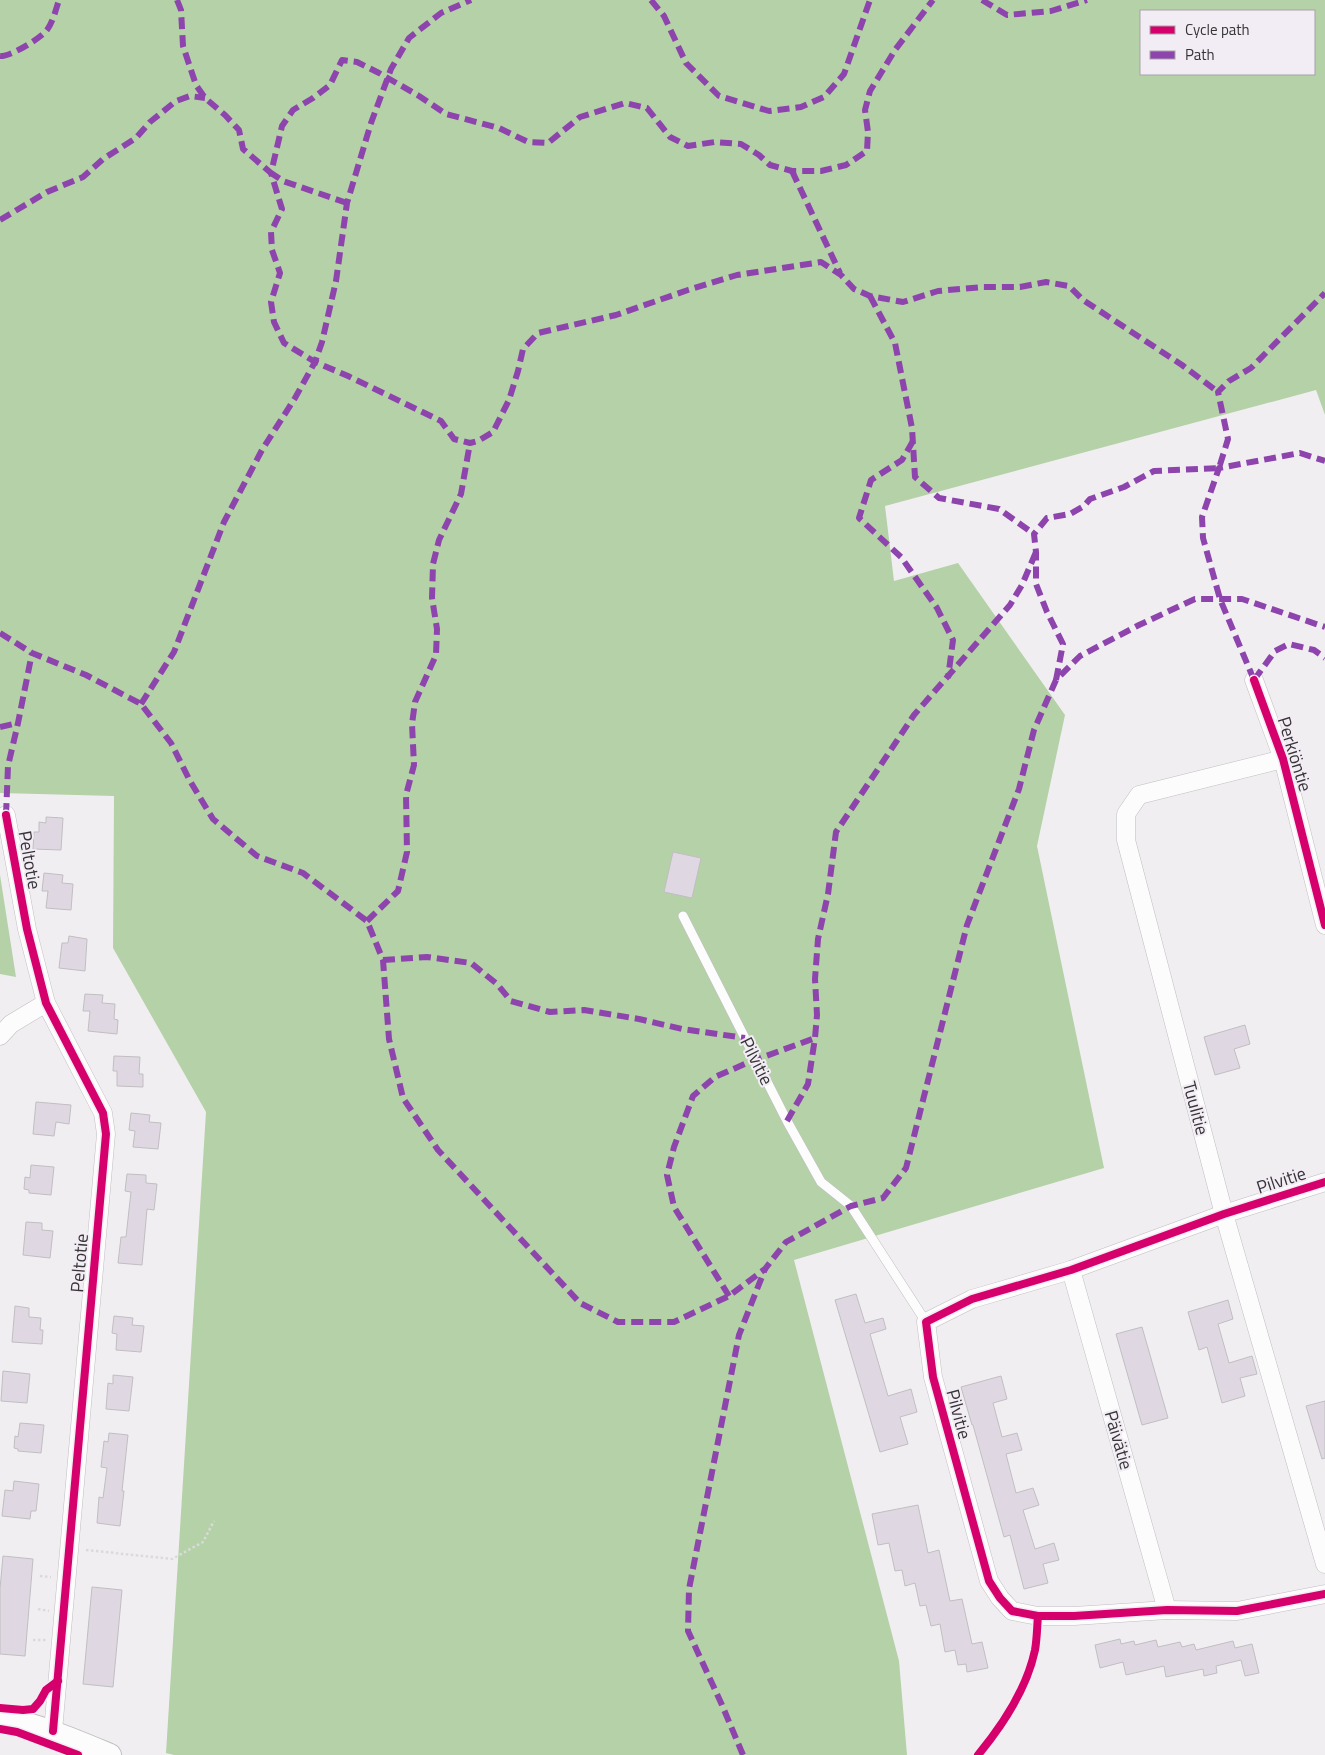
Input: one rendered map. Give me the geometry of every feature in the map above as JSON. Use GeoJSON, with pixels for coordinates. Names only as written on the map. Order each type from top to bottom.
{"type":"FeatureCollection","features":[{"type":"Feature","properties":{"kind":"street","name":"Perkiöntie"},"geometry":{"type":"LineString","coordinates":[[1254,680],[1283,758],[1325,925]]}},
{"type":"Feature","properties":{"kind":"street","name":"Tuulitie"},"geometry":{"type":"LineString","coordinates":[[1283,758],[1139,795],[1126,814],[1126,840],[1224,1214],[1325,1564]]}},
{"type":"Feature","properties":{"kind":"street","name":"Peltotie"},"geometry":{"type":"LineString","coordinates":[[6,815],[27,929],[46,1003],[103,1113],[106,1134],[53,1731]]}},
{"type":"Feature","properties":{"kind":"street"},"geometry":{"type":"LineString","coordinates":[[0,1036],[11,1024],[46,1003]]}},
{"type":"Feature","properties":{"kind":"street","name":"Pilvitie"},"geometry":{"type":"LineString","coordinates":[[1325,1182],[1224,1214],[1071,1270],[972,1298],[926,1322],[933,1376],[989,1581],[1000,1598],[1012,1611],[1038,1616],[1074,1616],[1167,1610],[1237,1611],[1325,1594]]}},
{"type":"Feature","properties":{"kind":"street","name":"Päivätie"},"geometry":{"type":"LineString","coordinates":[[1071,1270],[1167,1610]]}},
{"type":"Feature","properties":{"kind":"street"},"geometry":{"type":"LineString","coordinates":[[0,1717],[53,1731],[110,1755]]}},
{"type":"Feature","properties":{"kind":"lane","name":"Pilvitie"},"geometry":{"type":"LineString","coordinates":[[683,916],[787,1120],[821,1182],[851,1206],[926,1322]]}},
{"type":"Feature","properties":{"kind":"path"},"geometry":{"type":"LineString","coordinates":[[69,1548],[172,1559],[203,1542],[214,1521]]}},
{"type":"Feature","properties":{"kind":"path"},"geometry":{"type":"LineString","coordinates":[[40,1576],[56,1578]]}},
{"type":"Feature","properties":{"kind":"path"},"geometry":{"type":"LineString","coordinates":[[33,1640],[51,1641]]}},
{"type":"Feature","properties":{"kind":"green space"},"geometry":{"type":"Polygon","coordinates":[[[0,0],[1325,0],[1325,415],[1316,390],[885,506],[894,581],[958,563],[1065,715],[1037,846],[1104,1168],[794,1260],[899,1661],[907,1755],[174,1755],[166,1753],[206,1112],[113,948],[114,796],[0,793],[0,0]]]}},
{"type":"Feature","properties":{"kind":"green space"},"geometry":{"type":"Polygon","coordinates":[[[0,875],[16,977],[0,974],[0,875]]]}},
{"type":"Feature","properties":{"kind":"building"},"geometry":{"type":"Polygon","coordinates":[[[46,817],[63,818],[61,850],[33,849],[34,832],[39,832],[39,822],[46,823],[46,817]]]}},
{"type":"Feature","properties":{"kind":"building"},"geometry":{"type":"Polygon","coordinates":[[[673,852],[701,858],[692,898],[664,892],[673,852]]]}},
{"type":"Feature","properties":{"kind":"building"},"geometry":{"type":"Polygon","coordinates":[[[44,873],[63,875],[62,883],[73,884],[71,910],[46,908],[48,891],[42,891],[44,873]]]}},
{"type":"Feature","properties":{"kind":"building"},"geometry":{"type":"Polygon","coordinates":[[[69,936],[87,939],[85,971],[59,968],[62,943],[68,943],[69,936]]]}},
{"type":"Feature","properties":{"kind":"building"},"geometry":{"type":"Polygon","coordinates":[[[85,994],[103,995],[102,1003],[115,1004],[114,1019],[118,1020],[117,1034],[88,1031],[90,1011],[83,1011],[85,994]]]}},
{"type":"Feature","properties":{"kind":"building"},"geometry":{"type":"Polygon","coordinates":[[[1245,1025],[1250,1044],[1234,1049],[1240,1068],[1215,1075],[1204,1037],[1245,1025]]]}},
{"type":"Feature","properties":{"kind":"building"},"geometry":{"type":"Polygon","coordinates":[[[114,1056],[140,1057],[139,1074],[143,1074],[143,1087],[117,1086],[117,1071],[113,1071],[114,1056]]]}},
{"type":"Feature","properties":{"kind":"building"},"geometry":{"type":"Polygon","coordinates":[[[36,1102],[71,1105],[69,1124],[56,1122],[54,1136],[33,1134],[36,1102]]]}},
{"type":"Feature","properties":{"kind":"building"},"geometry":{"type":"Polygon","coordinates":[[[131,1113],[150,1115],[149,1122],[161,1123],[158,1149],[133,1147],[135,1131],[129,1130],[131,1113]]]}},
{"type":"Feature","properties":{"kind":"building"},"geometry":{"type":"Polygon","coordinates":[[[31,1165],[54,1167],[51,1195],[29,1193],[29,1190],[24,1189],[25,1177],[30,1178],[31,1165]]]}},
{"type":"Feature","properties":{"kind":"building"},"geometry":{"type":"Polygon","coordinates":[[[127,1174],[146,1175],[146,1183],[157,1184],[154,1210],[147,1209],[142,1265],[118,1263],[121,1237],[126,1237],[131,1192],[125,1191],[127,1174]]]}},
{"type":"Feature","properties":{"kind":"building"},"geometry":{"type":"Polygon","coordinates":[[[26,1222],[42,1223],[42,1230],[53,1231],[50,1258],[23,1255],[26,1222]]]}},
{"type":"Feature","properties":{"kind":"building"},"geometry":{"type":"Polygon","coordinates":[[[856,1294],[865,1323],[883,1318],[886,1329],[870,1334],[888,1396],[911,1389],[917,1412],[900,1417],[908,1444],[880,1452],[835,1300],[856,1294]]]}},
{"type":"Feature","properties":{"kind":"building"},"geometry":{"type":"Polygon","coordinates":[[[1228,1300],[1233,1319],[1218,1324],[1229,1363],[1252,1356],[1257,1374],[1240,1378],[1245,1396],[1222,1403],[1207,1347],[1199,1350],[1188,1312],[1228,1300]]]}},
{"type":"Feature","properties":{"kind":"building"},"geometry":{"type":"Polygon","coordinates":[[[15,1306],[29,1308],[29,1317],[41,1318],[40,1330],[43,1330],[42,1344],[12,1342],[15,1306]]]}},
{"type":"Feature","properties":{"kind":"building"},"geometry":{"type":"Polygon","coordinates":[[[114,1316],[133,1318],[132,1325],[144,1326],[141,1352],[116,1350],[117,1334],[112,1333],[114,1316]]]}},
{"type":"Feature","properties":{"kind":"building"},"geometry":{"type":"Polygon","coordinates":[[[1142,1327],[1168,1418],[1142,1425],[1116,1334],[1142,1327]]]}},
{"type":"Feature","properties":{"kind":"building"},"geometry":{"type":"Polygon","coordinates":[[[3,1371],[30,1374],[27,1403],[1,1401],[3,1371]]]}},
{"type":"Feature","properties":{"kind":"building"},"geometry":{"type":"Polygon","coordinates":[[[113,1375],[133,1377],[129,1411],[106,1409],[108,1383],[113,1384],[113,1375]]]}},
{"type":"Feature","properties":{"kind":"building"},"geometry":{"type":"Polygon","coordinates":[[[1001,1376],[1007,1399],[993,1403],[1002,1437],[1017,1433],[1022,1450],[1006,1454],[1016,1493],[1033,1488],[1039,1505],[1023,1510],[1035,1549],[1054,1543],[1059,1560],[1043,1564],[1048,1583],[1024,1589],[1010,1535],[1004,1537],[961,1387],[1001,1376]]]}},
{"type":"Feature","properties":{"kind":"building"},"geometry":{"type":"Polygon","coordinates":[[[1325,1401],[1325,1458],[1322,1459],[1306,1406],[1325,1401]]]}},
{"type":"Feature","properties":{"kind":"building"},"geometry":{"type":"Polygon","coordinates":[[[20,1423],[44,1425],[41,1453],[18,1451],[18,1449],[14,1448],[15,1436],[18,1437],[20,1423]]]}},
{"type":"Feature","properties":{"kind":"building"},"geometry":{"type":"Polygon","coordinates":[[[109,1433],[128,1435],[120,1526],[97,1523],[99,1497],[103,1498],[107,1468],[101,1467],[104,1441],[108,1442],[109,1433]]]}},
{"type":"Feature","properties":{"kind":"building"},"geometry":{"type":"Polygon","coordinates":[[[14,1481],[39,1484],[36,1511],[31,1511],[30,1519],[2,1516],[5,1490],[13,1491],[14,1481]]]}},
{"type":"Feature","properties":{"kind":"building"},"geometry":{"type":"Polygon","coordinates":[[[918,1505],[928,1553],[939,1550],[950,1601],[962,1599],[972,1644],[982,1642],[988,1668],[967,1672],[966,1664],[958,1665],[955,1650],[945,1652],[940,1624],[931,1626],[926,1605],[920,1606],[915,1583],[905,1586],[902,1570],[895,1571],[889,1543],[878,1545],[872,1514],[918,1505]]]}},
{"type":"Feature","properties":{"kind":"building"},"geometry":{"type":"Polygon","coordinates":[[[3,1556],[33,1559],[25,1656],[0,1654],[0,1589],[3,1556]]]}},
{"type":"Feature","properties":{"kind":"building"},"geometry":{"type":"Polygon","coordinates":[[[92,1587],[122,1590],[113,1687],[83,1684],[92,1587]]]}},
{"type":"Feature","properties":{"kind":"building"},"geometry":{"type":"Polygon","coordinates":[[[1120,1639],[1121,1644],[1134,1641],[1135,1645],[1156,1640],[1158,1647],[1180,1642],[1182,1647],[1194,1644],[1196,1650],[1233,1641],[1235,1648],[1252,1644],[1259,1673],[1245,1676],[1241,1660],[1216,1666],[1217,1673],[1204,1676],[1203,1669],[1166,1677],[1164,1666],[1126,1675],[1123,1662],[1100,1668],[1095,1645],[1120,1639]]]}},
{"type":"Feature","properties":{"kind":"marked path"},"geometry":{"type":"LineString","coordinates":[[0,56],[18,50],[44,33],[51,23],[59,0]]}},
{"type":"Feature","properties":{"kind":"marked path"},"geometry":{"type":"LineString","coordinates":[[177,0],[181,10],[183,46],[196,85],[205,98],[239,130],[243,149],[271,173],[282,209],[271,232],[272,250],[280,273],[271,302],[274,322],[284,343],[315,362],[441,421],[454,439],[470,443],[478,441],[493,432],[509,400],[523,349],[538,333],[616,315],[737,275],[821,262],[841,275],[854,289],[870,296],[903,302],[938,291],[983,287],[1020,287],[1046,282],[1069,286],[1083,300],[1182,365],[1218,392]]}},
{"type":"Feature","properties":{"kind":"marked path"},"geometry":{"type":"LineString","coordinates":[[141,704],[174,652],[224,522],[262,450],[315,362],[322,342],[336,281],[347,203],[371,123],[391,69],[409,38],[441,13],[471,0]]}},
{"type":"Feature","properties":{"kind":"marked path"},"geometry":{"type":"LineString","coordinates":[[651,0],[664,16],[686,63],[719,96],[769,111],[801,107],[824,97],[844,74],[870,0]]}},
{"type":"Feature","properties":{"kind":"marked path"},"geometry":{"type":"LineString","coordinates":[[347,203],[283,181],[271,173],[282,126],[293,110],[330,85],[342,60],[357,62],[379,73],[446,114],[499,128],[528,142],[548,143],[580,117],[625,103],[647,108],[670,137],[688,146],[715,142],[741,144],[759,155],[770,165],[792,171],[821,171],[846,165],[867,151],[868,132],[865,110],[870,91],[895,50],[933,0]]}},
{"type":"Feature","properties":{"kind":"marked path"},"geometry":{"type":"LineString","coordinates":[[982,0],[1007,15],[1051,11],[1087,0]]}},
{"type":"Feature","properties":{"kind":"marked path"},"geometry":{"type":"LineString","coordinates":[[0,220],[47,192],[83,177],[103,159],[136,138],[150,122],[176,101],[190,96],[205,98]]}},
{"type":"Feature","properties":{"kind":"marked path"},"geometry":{"type":"LineString","coordinates":[[792,171],[840,273]]}},
{"type":"Feature","properties":{"kind":"marked path"},"geometry":{"type":"LineString","coordinates":[[1056,680],[1063,644],[1036,584],[1034,534],[1047,518],[1070,514],[1084,506],[1090,499],[1124,487],[1154,471],[1219,468],[1228,439],[1218,392],[1229,381],[1251,368],[1325,293]]}},
{"type":"Feature","properties":{"kind":"marked path"},"geometry":{"type":"LineString","coordinates":[[870,296],[895,343],[912,428],[915,477],[939,498],[999,509],[1034,534]]}},
{"type":"Feature","properties":{"kind":"marked path"},"geometry":{"type":"LineString","coordinates":[[913,441],[902,460],[871,480],[859,518],[901,557],[937,608],[953,640],[948,678]]}},
{"type":"Feature","properties":{"kind":"marked path"},"geometry":{"type":"LineString","coordinates":[[367,921],[398,891],[407,852],[406,795],[414,765],[412,724],[415,702],[436,655],[437,629],[432,598],[433,564],[439,540],[461,494],[470,443]]}},
{"type":"Feature","properties":{"kind":"marked path"},"geometry":{"type":"LineString","coordinates":[[1254,680],[1220,599],[1203,538],[1202,517],[1219,468],[1300,453],[1325,461]]}},
{"type":"Feature","properties":{"kind":"marked path"},"geometry":{"type":"LineString","coordinates":[[787,1121],[808,1084],[817,1015],[815,979],[818,939],[828,894],[836,832],[914,715],[1010,605],[1022,585],[1036,552]]}},
{"type":"Feature","properties":{"kind":"marked path"},"geometry":{"type":"LineString","coordinates":[[0,633],[32,653],[86,675],[141,704],[171,743],[190,781],[213,819],[257,856],[303,873],[367,921],[383,960],[389,1039],[403,1098],[438,1150],[580,1303],[618,1322],[674,1322],[729,1296],[765,1269],[786,1242],[851,1206],[883,1198],[906,1168],[967,925],[1019,789],[1034,730],[1056,680],[1080,656],[1139,625],[1195,599],[1242,599],[1325,627]]}},
{"type":"Feature","properties":{"kind":"marked path"},"geometry":{"type":"LineString","coordinates":[[1254,680],[1275,651],[1289,644],[1314,650],[1325,658]]}},
{"type":"Feature","properties":{"kind":"marked path"},"geometry":{"type":"LineString","coordinates":[[6,815],[8,766],[32,653]]}},
{"type":"Feature","properties":{"kind":"marked path"},"geometry":{"type":"LineString","coordinates":[[0,727],[18,723]]}},
{"type":"Feature","properties":{"kind":"marked path"},"geometry":{"type":"LineString","coordinates":[[383,960],[427,957],[471,963],[497,984],[511,1001],[550,1012],[584,1010],[639,1019],[682,1029],[745,1038]]}},
{"type":"Feature","properties":{"kind":"marked path"},"geometry":{"type":"LineString","coordinates":[[729,1296],[674,1207],[667,1175],[674,1147],[693,1096],[715,1077],[815,1038]]}},
{"type":"Feature","properties":{"kind":"marked path"},"geometry":{"type":"LineString","coordinates":[[743,1755],[688,1631],[689,1589],[739,1335],[765,1269]]}},
{"type":"Feature","properties":{"kind":"cycle path"},"geometry":{"type":"LineString","coordinates":[[1254,680],[1283,759],[1325,925]]}},
{"type":"Feature","properties":{"kind":"cycle path"},"geometry":{"type":"LineString","coordinates":[[6,815],[27,929],[46,1003],[103,1113],[106,1134],[53,1731]]}},
{"type":"Feature","properties":{"kind":"cycle path"},"geometry":{"type":"LineString","coordinates":[[1325,1182],[1224,1214],[1071,1270],[972,1299],[926,1322],[933,1377],[989,1581],[1000,1598],[1012,1611],[1038,1616],[1074,1616],[1167,1610],[1237,1611],[1325,1594]]}},
{"type":"Feature","properties":{"kind":"cycle path"},"geometry":{"type":"LineString","coordinates":[[978,1755],[996,1732],[1020,1692],[1035,1650],[1038,1616]]}},
{"type":"Feature","properties":{"kind":"cycle path"},"geometry":{"type":"LineString","coordinates":[[0,1708],[33,1709],[46,1690],[58,1681]]}},
{"type":"Feature","properties":{"kind":"cycle path"},"geometry":{"type":"LineString","coordinates":[[0,1729],[17,1732],[78,1755]]}}]}
